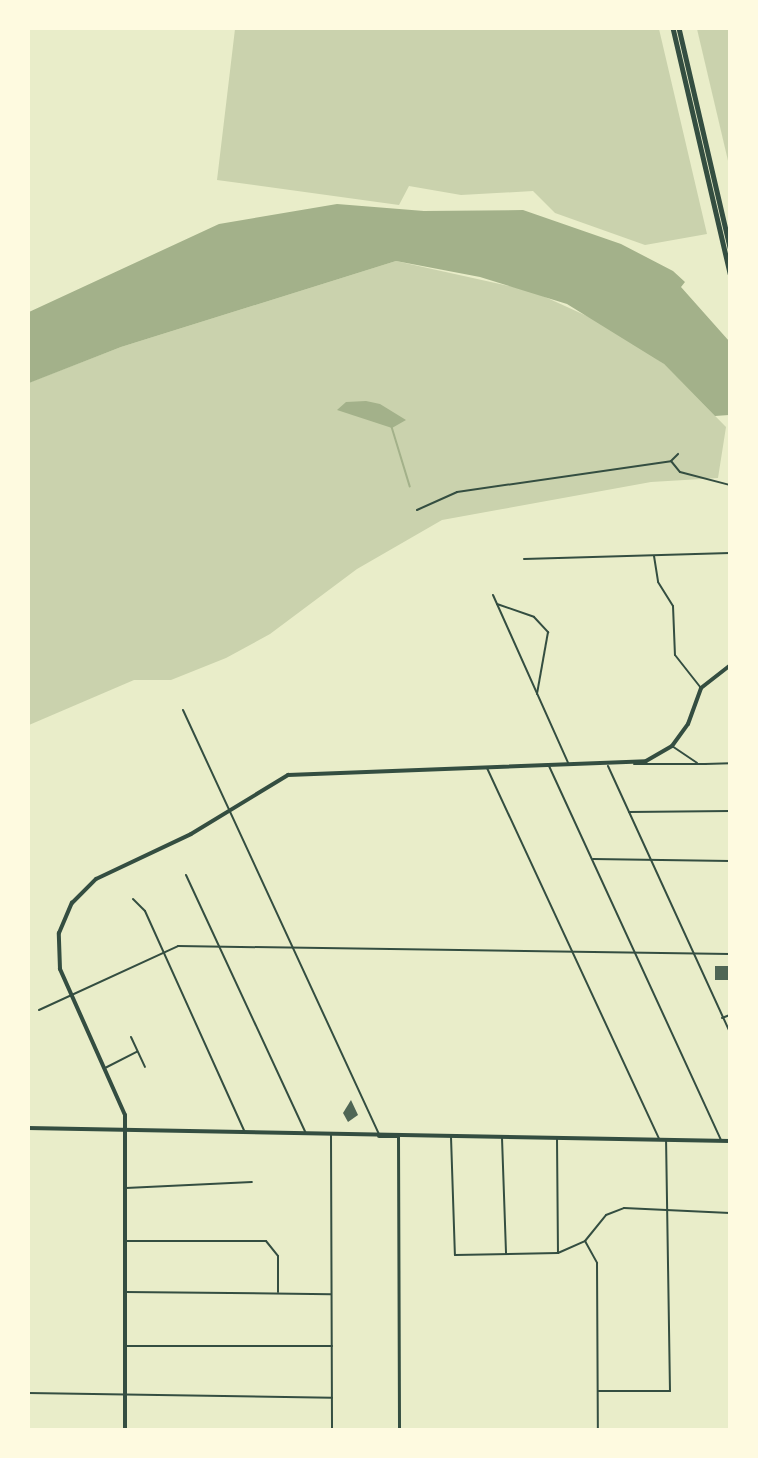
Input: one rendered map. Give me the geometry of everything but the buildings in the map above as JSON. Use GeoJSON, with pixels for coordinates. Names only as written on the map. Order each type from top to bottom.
{"type":"FeatureCollection","features":[{"type":"Feature","properties":{"kind":"highway"},"geometry":{"type":"LineString","coordinates":[[673,28],[729,273]]}},
{"type":"Feature","properties":{"kind":"highway"},"geometry":{"type":"LineString","coordinates":[[679,28],[729,248]]}},
{"type":"Feature","properties":{"kind":"main road"},"geometry":{"type":"LineString","coordinates":[[125,1430],[123,1106],[70,995],[58,942],[79,894],[106,874],[191,834],[271,781],[297,774],[634,764],[672,746],[688,724],[701,688],[729,664]]}},
{"type":"Feature","properties":{"kind":"main road"},"geometry":{"type":"LineString","coordinates":[[28,1128],[729,1141]]}},
{"type":"Feature","properties":{"kind":"street"},"geometry":{"type":"LineString","coordinates":[[417,510],[457,492],[671,461],[678,454]]}},
{"type":"Feature","properties":{"kind":"street"},"geometry":{"type":"LineString","coordinates":[[671,461],[680,472],[729,485]]}},
{"type":"Feature","properties":{"kind":"street"},"geometry":{"type":"LineString","coordinates":[[524,559],[729,553]]}},
{"type":"Feature","properties":{"kind":"street"},"geometry":{"type":"LineString","coordinates":[[654,555],[658,582],[673,606],[675,655],[701,688]]}},
{"type":"Feature","properties":{"kind":"street"},"geometry":{"type":"LineString","coordinates":[[493,595],[569,766]]}},
{"type":"Feature","properties":{"kind":"street"},"geometry":{"type":"LineString","coordinates":[[497,604],[534,617],[548,632],[537,694]]}},
{"type":"Feature","properties":{"kind":"street"},"geometry":{"type":"LineString","coordinates":[[183,710],[379,1136]]}},
{"type":"Feature","properties":{"kind":"street"},"geometry":{"type":"LineString","coordinates":[[672,746],[706,764]]}},
{"type":"Feature","properties":{"kind":"street"},"geometry":{"type":"LineString","coordinates":[[634,764],[729,763]]}},
{"type":"Feature","properties":{"kind":"street"},"geometry":{"type":"LineString","coordinates":[[549,766],[722,1140]]}},
{"type":"Feature","properties":{"kind":"street"},"geometry":{"type":"LineString","coordinates":[[608,766],[729,1032]]}},
{"type":"Feature","properties":{"kind":"street"},"geometry":{"type":"LineString","coordinates":[[487,768],[659,1140]]}},
{"type":"Feature","properties":{"kind":"street"},"geometry":{"type":"LineString","coordinates":[[592,860],[729,861]]}},
{"type":"Feature","properties":{"kind":"street"},"geometry":{"type":"LineString","coordinates":[[186,875],[306,1134]]}},
{"type":"Feature","properties":{"kind":"street"},"geometry":{"type":"LineString","coordinates":[[133,899],[145,911],[245,1132]]}},
{"type":"Feature","properties":{"kind":"street"},"geometry":{"type":"LineString","coordinates":[[39,1010],[178,946],[729,954]]}},
{"type":"Feature","properties":{"kind":"street"},"geometry":{"type":"LineString","coordinates":[[722,1018],[729,1015]]}},
{"type":"Feature","properties":{"kind":"street"},"geometry":{"type":"LineString","coordinates":[[131,1037],[145,1067]]}},
{"type":"Feature","properties":{"kind":"street"},"geometry":{"type":"LineString","coordinates":[[105,1068],[137,1052]]}},
{"type":"Feature","properties":{"kind":"street"},"geometry":{"type":"LineString","coordinates":[[331,1135],[332,1430]]}},
{"type":"Feature","properties":{"kind":"street"},"geometry":{"type":"LineString","coordinates":[[398,1136],[399,1430]]}},
{"type":"Feature","properties":{"kind":"street"},"geometry":{"type":"LineString","coordinates":[[451,1137],[455,1255],[558,1253],[585,1241],[614,1210],[667,1209],[729,1213]]}},
{"type":"Feature","properties":{"kind":"street"},"geometry":{"type":"LineString","coordinates":[[502,1138],[506,1254]]}},
{"type":"Feature","properties":{"kind":"street"},"geometry":{"type":"LineString","coordinates":[[558,1139],[558,1253]]}},
{"type":"Feature","properties":{"kind":"street"},"geometry":{"type":"LineString","coordinates":[[598,1391],[670,1391],[666,1140]]}},
{"type":"Feature","properties":{"kind":"street"},"geometry":{"type":"LineString","coordinates":[[124,1188],[252,1182]]}},
{"type":"Feature","properties":{"kind":"street"},"geometry":{"type":"LineString","coordinates":[[125,1241],[266,1241],[278,1256],[278,1292]]}},
{"type":"Feature","properties":{"kind":"street"},"geometry":{"type":"LineString","coordinates":[[585,1241],[597,1263],[598,1430]]}},
{"type":"Feature","properties":{"kind":"street"},"geometry":{"type":"LineString","coordinates":[[125,1292],[331,1294]]}},
{"type":"Feature","properties":{"kind":"street"},"geometry":{"type":"LineString","coordinates":[[125,1346],[332,1346]]}},
{"type":"Feature","properties":{"kind":"street"},"geometry":{"type":"LineString","coordinates":[[28,1393],[332,1398]]}},
{"type":"Feature","properties":{"kind":"lane"},"geometry":{"type":"LineString","coordinates":[[629,812],[729,811]]}},
{"type":"Feature","properties":{"kind":"shaded area"},"geometry":{"type":"Polygon","coordinates":[[[235,29],[659,29],[707,234],[645,245],[555,213],[533,191],[461,195],[409,186],[399,205],[217,180],[235,29]]]}},
{"type":"Feature","properties":{"kind":"shaded area"},"geometry":{"type":"Polygon","coordinates":[[[697,29],[729,29],[729,165],[697,29]]]}},
{"type":"Feature","properties":{"kind":"shaded area"},"geometry":{"type":"Polygon","coordinates":[[[337,204],[424,211],[523,210],[621,244],[673,271],[685,282],[681,287],[729,341],[729,415],[715,416],[664,364],[567,304],[480,277],[396,261],[121,347],[29,383],[29,312],[219,224],[337,204]]]}},
{"type":"Feature","properties":{"kind":"shaded area"},"geometry":{"type":"Polygon","coordinates":[[[396,261],[532,291],[611,327],[664,364],[726,427],[718,478],[651,482],[442,520],[357,569],[270,634],[226,658],[171,680],[134,680],[29,725],[28,383],[121,347],[396,261]]]}},
{"type":"Feature","properties":{"kind":"shaded area"},"geometry":{"type":"Polygon","coordinates":[[[366,401],[380,404],[406,420],[392,428],[337,410],[346,402],[366,401]]]}},
{"type":"Feature","properties":{"kind":"waterway"},"geometry":{"type":"LineString","coordinates":[[392,427],[410,486]]}}]}
